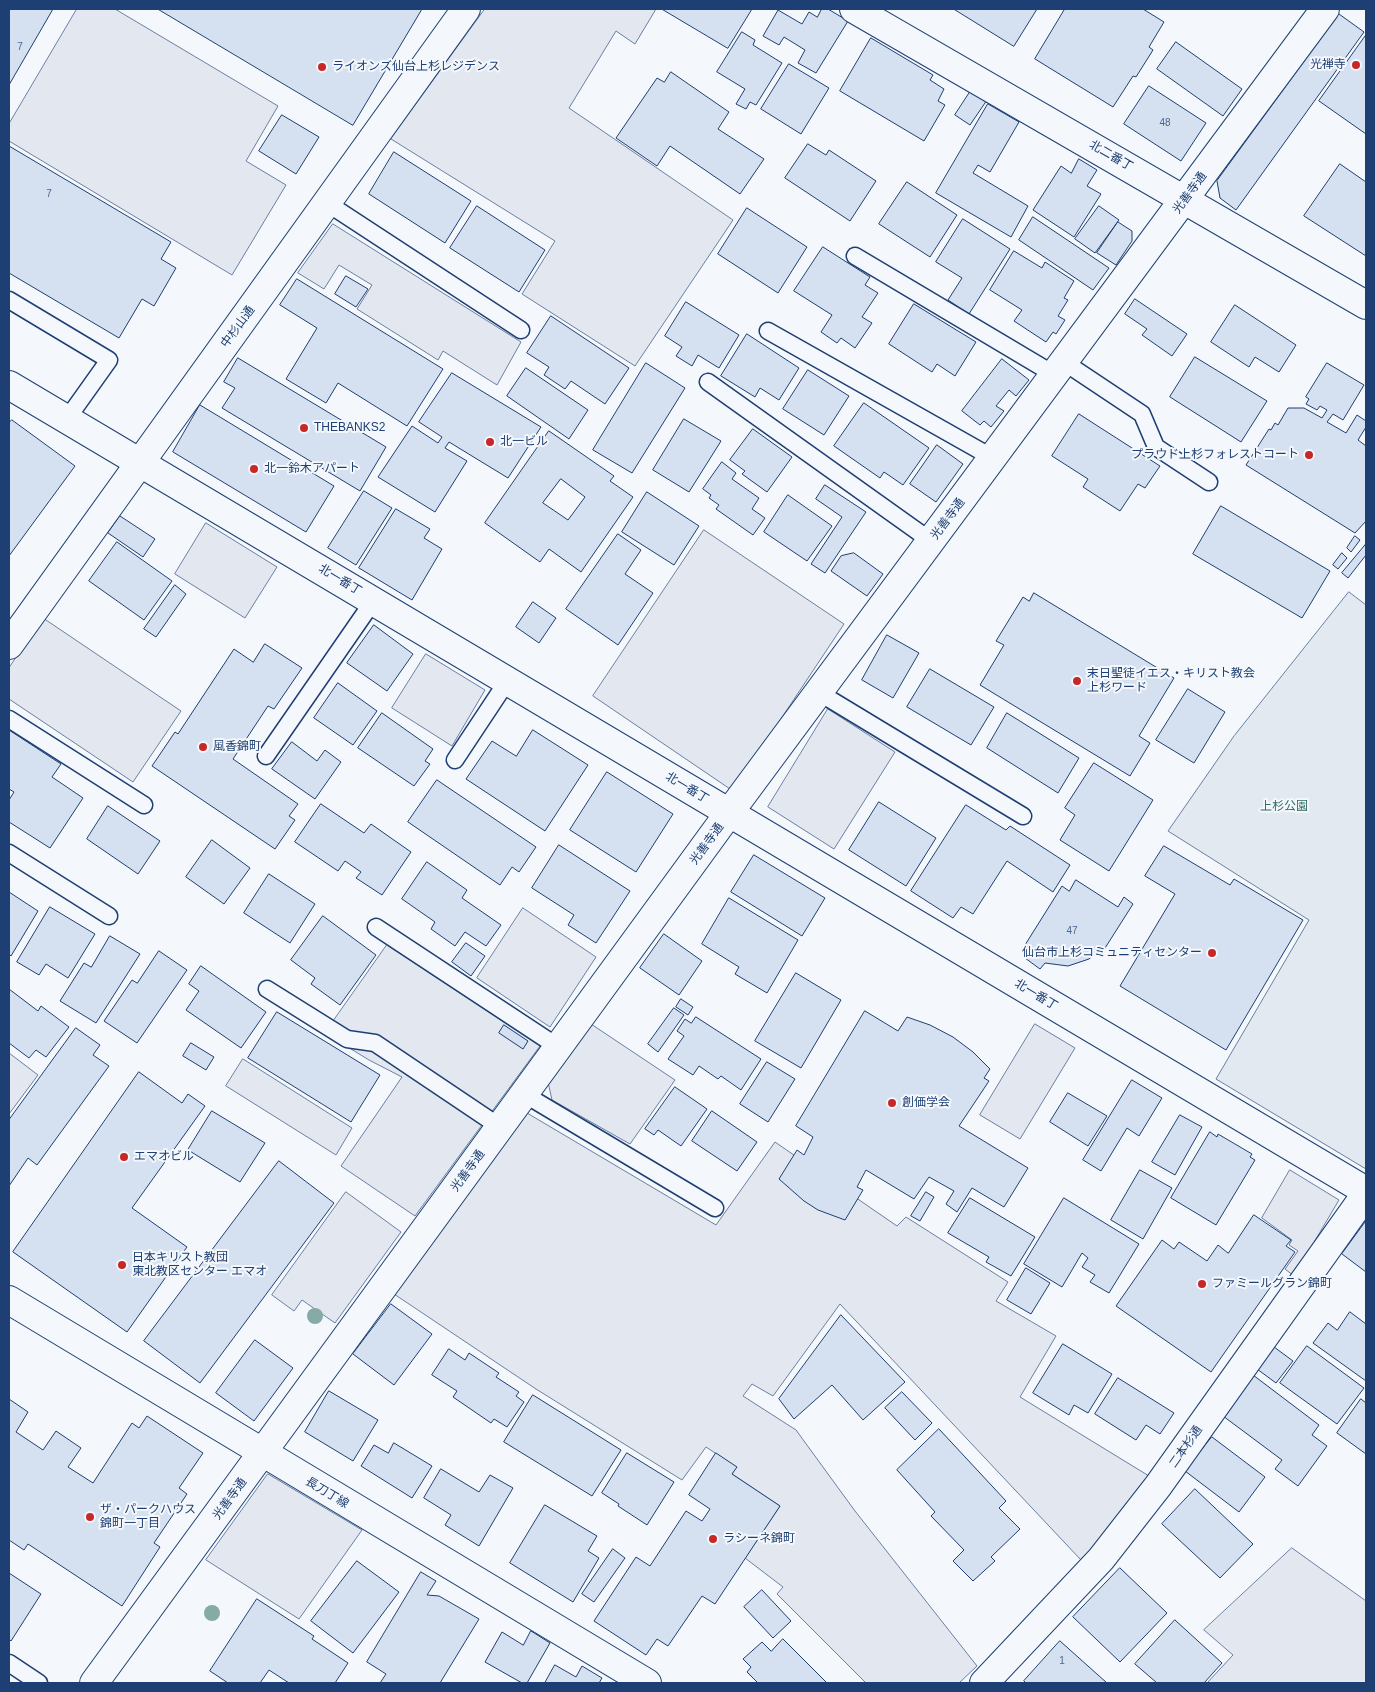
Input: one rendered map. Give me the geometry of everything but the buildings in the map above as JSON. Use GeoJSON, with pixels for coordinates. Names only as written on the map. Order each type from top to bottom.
{"type":"FeatureCollection","features":[{"type":"Feature","properties":{"kind":"street","name":"中杉山通"},"geometry":{"type":"LineString","coordinates":[[9,645],[142,463],[466,9]]}},
{"type":"Feature","properties":{"kind":"street","name":"北二番丁"},"geometry":{"type":"LineString","coordinates":[[854,9],[1186,199],[1366,305]]}},
{"type":"Feature","properties":{"kind":"street","name":"光善寺通"},"geometry":{"type":"LineString","coordinates":[[94,1683],[729,813],[1325,9]]}},
{"type":"Feature","properties":{"kind":"street","name":"北一番丁"},"geometry":{"type":"LineString","coordinates":[[9,385],[374,600],[1366,1193]]}},
{"type":"Feature","properties":{"kind":"street","name":"二本杉通"},"geometry":{"type":"LineString","coordinates":[[984,1683],[1101,1559],[1152,1494],[1366,1193]]}},
{"type":"Feature","properties":{"kind":"street","name":"長刀丁線"},"geometry":{"type":"LineString","coordinates":[[9,1300],[646,1683]]}},
{"type":"Feature","properties":{"kind":"lane"},"geometry":{"type":"LineString","coordinates":[[327,203],[520,330]]}},
{"type":"Feature","properties":{"kind":"lane"},"geometry":{"type":"LineString","coordinates":[[855,256],[1142,414],[1156,446],[1209,482]]}},
{"type":"Feature","properties":{"kind":"lane"},"geometry":{"type":"LineString","coordinates":[[9,300],[109,360],[67,419]]}},
{"type":"Feature","properties":{"kind":"lane"},"geometry":{"type":"LineString","coordinates":[[768,331],[993,458]]}},
{"type":"Feature","properties":{"kind":"lane"},"geometry":{"type":"LineString","coordinates":[[708,382],[932,541]]}},
{"type":"Feature","properties":{"kind":"lane"},"geometry":{"type":"LineString","coordinates":[[266,756],[374,600]]}},
{"type":"Feature","properties":{"kind":"lane"},"geometry":{"type":"LineString","coordinates":[[454,760],[508,680]]}},
{"type":"Feature","properties":{"kind":"lane"},"geometry":{"type":"LineString","coordinates":[[818,692],[1023,816]]}},
{"type":"Feature","properties":{"kind":"lane"},"geometry":{"type":"LineString","coordinates":[[9,719],[144,805]]}},
{"type":"Feature","properties":{"kind":"lane"},"geometry":{"type":"LineString","coordinates":[[9,852],[109,916]]}},
{"type":"Feature","properties":{"kind":"lane"},"geometry":{"type":"LineString","coordinates":[[376,927],[558,1047]]}},
{"type":"Feature","properties":{"kind":"lane"},"geometry":{"type":"LineString","coordinates":[[268,989],[347,1039],[375,1043],[500,1127]]}},
{"type":"Feature","properties":{"kind":"lane"},"geometry":{"type":"LineString","coordinates":[[524,1094],[715,1208]]}},
{"type":"Feature","properties":{"kind":"lane"},"geometry":{"type":"LineString","coordinates":[[9,1664],[39,1683]]}},
{"type":"Feature","properties":{"kind":"green space","name":"上杉公園"},"geometry":{"type":"Polygon","coordinates":[[[1349,592],[1366,605],[1366,1169],[1216,1079],[1309,920],[1168,831],[1234,736],[1349,592]]]}},
{"type":"Feature","properties":{"kind":"shaded area"},"geometry":{"type":"Polygon","coordinates":[[[77,9],[115,9],[278,106],[246,161],[286,185],[232,275],[9,141],[9,124],[77,9]]]}},
{"type":"Feature","properties":{"kind":"shaded area"},"geometry":{"type":"Polygon","coordinates":[[[485,9],[656,9],[635,44],[616,31],[569,108],[733,220],[635,366],[522,294],[555,241],[391,139],[485,9]]]}},
{"type":"Feature","properties":{"kind":"shaded area"},"geometry":{"type":"Polygon","coordinates":[[[333,224],[521,342],[497,385],[443,351],[438,360],[357,309],[372,285],[339,265],[324,289],[298,273],[333,224]]]}},
{"type":"Feature","properties":{"kind":"shaded area"},"geometry":{"type":"Polygon","coordinates":[[[206,523],[277,567],[245,618],[175,574],[206,523]]]}},
{"type":"Feature","properties":{"kind":"shaded area"},"geometry":{"type":"Polygon","coordinates":[[[704,530],[844,624],[733,791],[593,696],[704,530]]]}},
{"type":"Feature","properties":{"kind":"shaded area"},"geometry":{"type":"Polygon","coordinates":[[[43,618],[181,711],[133,782],[9,699],[9,668],[43,618]]]}},
{"type":"Feature","properties":{"kind":"shaded area"},"geometry":{"type":"Polygon","coordinates":[[[426,654],[485,690],[452,746],[392,708],[426,654]]]}},
{"type":"Feature","properties":{"kind":"shaded area"},"geometry":{"type":"Polygon","coordinates":[[[828,709],[895,752],[834,849],[768,807],[828,709]]]}},
{"type":"Feature","properties":{"kind":"shaded area"},"geometry":{"type":"Polygon","coordinates":[[[523,908],[596,957],[550,1027],[477,978],[523,908]]]}},
{"type":"Feature","properties":{"kind":"shaded area"},"geometry":{"type":"Polygon","coordinates":[[[387,945],[540,1046],[415,1216],[341,1166],[402,1077],[369,1060],[325,1033],[387,945]]]}},
{"type":"Feature","properties":{"kind":"shaded area"},"geometry":{"type":"Polygon","coordinates":[[[591,1024],[675,1080],[630,1144],[552,1100],[548,1082],[591,1024]]]}},
{"type":"Feature","properties":{"kind":"shaded area"},"geometry":{"type":"Polygon","coordinates":[[[1035,1024],[1075,1048],[1020,1139],[980,1115],[1035,1024]]]}},
{"type":"Feature","properties":{"kind":"shaded area"},"geometry":{"type":"Polygon","coordinates":[[[9,1053],[38,1075],[9,1114],[9,1053]]]}},
{"type":"Feature","properties":{"kind":"shaded area"},"geometry":{"type":"Polygon","coordinates":[[[243,1059],[352,1128],[336,1155],[226,1086],[243,1059]]]}},
{"type":"Feature","properties":{"kind":"shaded area"},"geometry":{"type":"Polygon","coordinates":[[[527,1113],[716,1225],[775,1142],[897,1226],[906,1217],[1008,1282],[996,1301],[1056,1336],[1020,1397],[1149,1476],[1116,1525],[1081,1560],[840,1304],[773,1396],[752,1384],[743,1396],[796,1430],[855,1511],[977,1666],[959,1683],[866,1683],[777,1594],[783,1587],[745,1558],[780,1506],[732,1474],[736,1467],[706,1447],[682,1480],[536,1389],[394,1294],[527,1113]]]}},
{"type":"Feature","properties":{"kind":"shaded area"},"geometry":{"type":"Polygon","coordinates":[[[1290,1170],[1339,1200],[1294,1276],[1285,1269],[1298,1251],[1289,1245],[1292,1240],[1262,1218],[1290,1170]]]}},
{"type":"Feature","properties":{"kind":"shaded area"},"geometry":{"type":"Polygon","coordinates":[[[346,1192],[401,1232],[335,1323],[302,1300],[294,1311],[272,1295],[346,1192]]]}},
{"type":"Feature","properties":{"kind":"shaded area"},"geometry":{"type":"Polygon","coordinates":[[[268,1474],[362,1530],[299,1619],[206,1560],[268,1474]]]}},
{"type":"Feature","properties":{"kind":"shaded area"},"geometry":{"type":"Polygon","coordinates":[[[1292,1548],[1366,1601],[1366,1683],[1207,1683],[1233,1655],[1204,1630],[1292,1548]]]}},
{"type":"Feature","properties":{"kind":"place","name":"光禅寺"},"geometry":{"type":"Point","coordinates":[1356,65]}},
{"type":"Feature","properties":{"kind":"place","name":"ライオンズ仙台上杉レジデンス"},"geometry":{"type":"Point","coordinates":[322,67]}},
{"type":"Feature","properties":{"kind":"place","name":"THEBANKS2"},"geometry":{"type":"Point","coordinates":[304,428]}},
{"type":"Feature","properties":{"kind":"place","name":"北一ビル"},"geometry":{"type":"Point","coordinates":[490,442]}},
{"type":"Feature","properties":{"kind":"place","name":"プラウド上杉フォレストコート"},"geometry":{"type":"Point","coordinates":[1309,455]}},
{"type":"Feature","properties":{"kind":"place","name":"北一鈴木アパート"},"geometry":{"type":"Point","coordinates":[254,469]}},
{"type":"Feature","properties":{"kind":"place","name":"末日聖徒イエス・キリスト教会 上杉ワード"},"geometry":{"type":"Point","coordinates":[1077,681]}},
{"type":"Feature","properties":{"kind":"place","name":"風香錦町"},"geometry":{"type":"Point","coordinates":[203,747]}},
{"type":"Feature","properties":{"kind":"place","name":"仙台市上杉コミュニティセンター"},"geometry":{"type":"Point","coordinates":[1212,953]}},
{"type":"Feature","properties":{"kind":"place","name":"創価学会"},"geometry":{"type":"Point","coordinates":[892,1103]}},
{"type":"Feature","properties":{"kind":"place","name":"エマオビル"},"geometry":{"type":"Point","coordinates":[124,1157]}},
{"type":"Feature","properties":{"kind":"place","name":"日本キリスト教団 東北教区センター エマオ"},"geometry":{"type":"Point","coordinates":[122,1265]}},
{"type":"Feature","properties":{"kind":"place","name":"ファミールグラン錦町"},"geometry":{"type":"Point","coordinates":[1202,1284]}},
{"type":"Feature","properties":{"kind":"place","name":"ザ・パークハウス 錦町一丁目"},"geometry":{"type":"Point","coordinates":[90,1517]}},
{"type":"Feature","properties":{"kind":"place","name":"ラシーネ錦町"},"geometry":{"type":"Point","coordinates":[713,1539]}}]}
